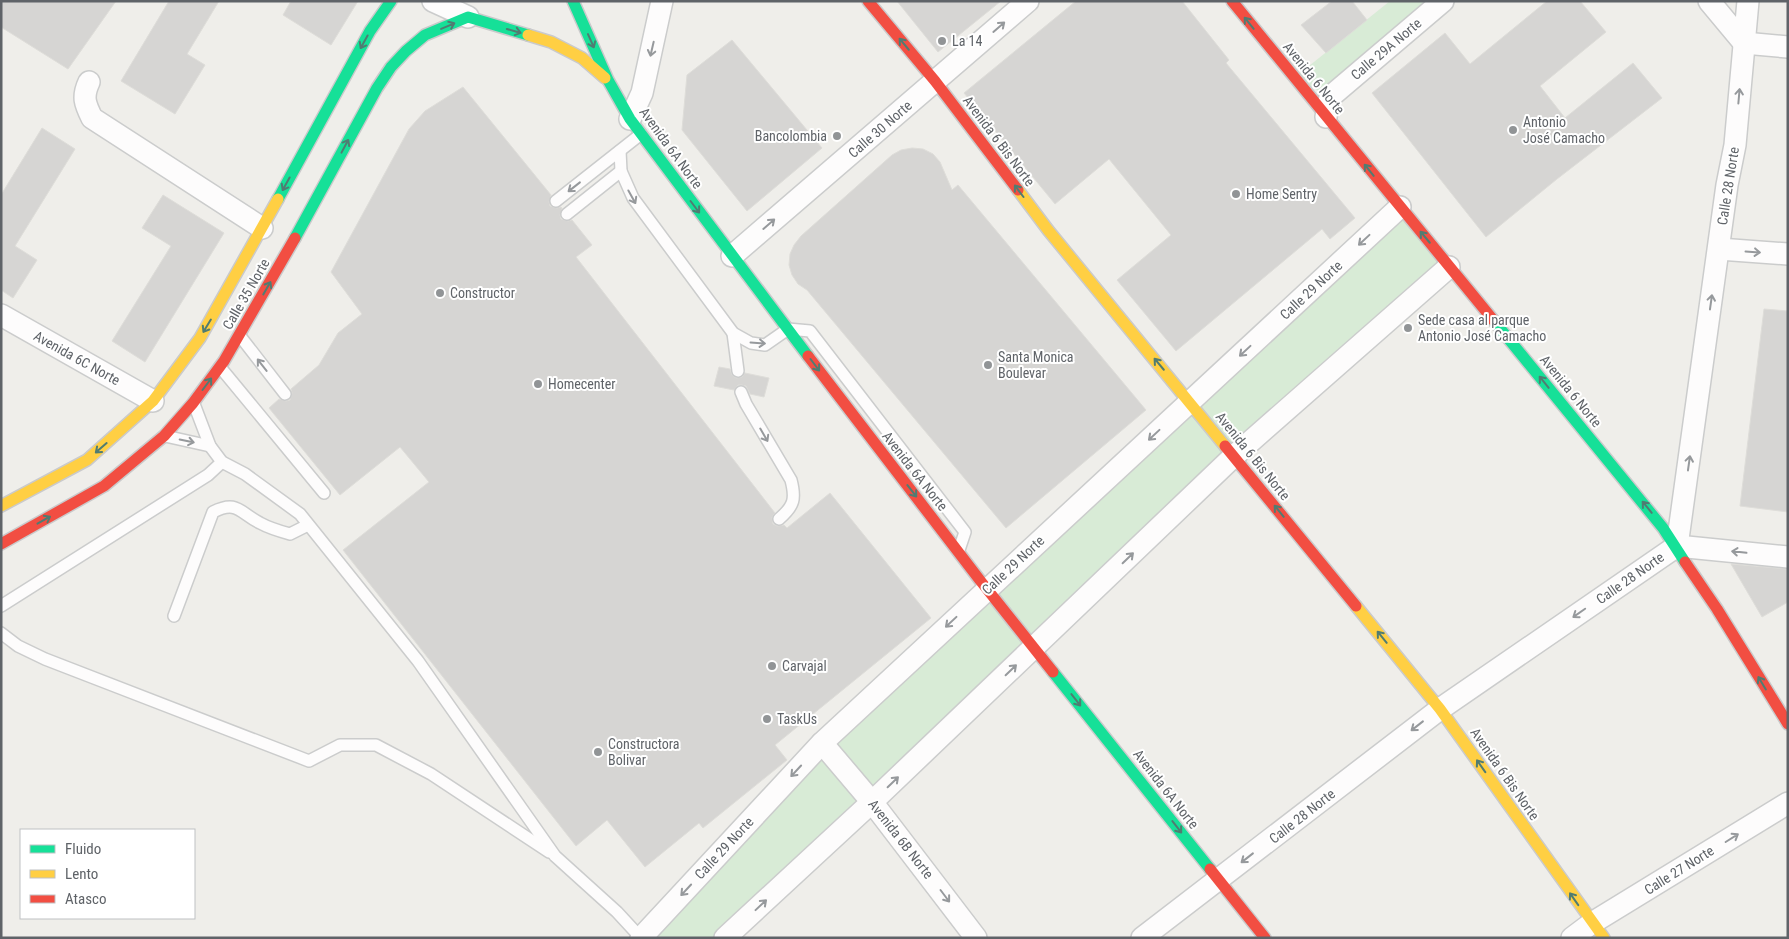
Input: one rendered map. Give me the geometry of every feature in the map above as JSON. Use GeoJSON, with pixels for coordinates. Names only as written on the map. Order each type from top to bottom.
{"type":"FeatureCollection","features":[{"type":"Feature","properties":{"kind":"street","name":"Calle 35 Norte"},"geometry":{"type":"LineString","coordinates":[[1,506],[87,460],[153,401],[200,338],[370,31],[392,1]]}},
{"type":"Feature","properties":{"kind":"street"},"geometry":{"type":"LineString","coordinates":[[432,1],[468,17],[551,42],[582,58],[608,80]]}},
{"type":"Feature","properties":{"kind":"street","name":"Avenida 6A Norte"},"geometry":{"type":"LineString","coordinates":[[573,1],[608,80],[636,126],[732,256],[958,552],[1265,938]]}},
{"type":"Feature","properties":{"kind":"street"},"geometry":{"type":"LineString","coordinates":[[636,126],[662,1]]}},
{"type":"Feature","properties":{"kind":"street","name":"Avenida 6 Bis Norte"},"geometry":{"type":"LineString","coordinates":[[868,1],[935,81],[1048,230],[1440,709],[1598,931]]}},
{"type":"Feature","properties":{"kind":"street","name":"Calle 30 Norte"},"geometry":{"type":"LineString","coordinates":[[732,256],[1028,1]]}},
{"type":"Feature","properties":{"kind":"street","name":"Avenida 6 Norte"},"geometry":{"type":"LineString","coordinates":[[1232,1],[1307,93]]}},
{"type":"Feature","properties":{"kind":"street","name":"Calle 29A Norte"},"geometry":{"type":"LineString","coordinates":[[1328,107],[1443,1]]}},
{"type":"Feature","properties":{"kind":"street"},"geometry":{"type":"LineString","coordinates":[[1709,1],[1744,43],[1788,48]]}},
{"type":"Feature","properties":{"kind":"street","name":"Calle 28 Norte"},"geometry":{"type":"LineString","coordinates":[[1142,938],[1440,709],[1677,546],[1727,184],[1735,145],[1748,1]]}},
{"type":"Feature","properties":{"kind":"street","name":"Calle 35 Norte"},"geometry":{"type":"LineString","coordinates":[[1,544],[104,486],[164,436],[193,403],[220,367],[308,216],[376,88],[391,67],[406,51],[425,36],[468,17]]}},
{"type":"Feature","properties":{"kind":"street"},"geometry":{"type":"LineString","coordinates":[[89,82],[84,93],[86,105],[92,118],[262,228]]}},
{"type":"Feature","properties":{"kind":"street"},"geometry":{"type":"LineString","coordinates":[[1307,93],[1328,107]]}},
{"type":"Feature","properties":{"kind":"street","name":"Avenida 6 Norte"},"geometry":{"type":"LineString","coordinates":[[1328,107],[1400,207],[1677,546],[1788,724]]}},
{"type":"Feature","properties":{"kind":"street","name":"Calle 29 Norte"},"geometry":{"type":"LineString","coordinates":[[641,938],[822,743],[1400,207]]}},
{"type":"Feature","properties":{"kind":"street"},"geometry":{"type":"LineString","coordinates":[[1718,250],[1788,254]]}},
{"type":"Feature","properties":{"kind":"street"},"geometry":{"type":"LineString","coordinates":[[725,938],[872,802],[1234,456],[1450,267]]}},
{"type":"Feature","properties":{"kind":"street","name":"Avenida 6C Norte"},"geometry":{"type":"LineString","coordinates":[[1,316],[153,401]]}},
{"type":"Feature","properties":{"kind":"street"},"geometry":{"type":"LineString","coordinates":[[1677,546],[1788,557]]}},
{"type":"Feature","properties":{"kind":"street","name":"Avenida 6B Norte"},"geometry":{"type":"LineString","coordinates":[[822,743],[872,802],[976,938]]}},
{"type":"Feature","properties":{"kind":"street","name":"Calle 27 Norte"},"geometry":{"type":"LineString","coordinates":[[1572,938],[1598,931],[1788,803]]}},
{"type":"Feature","properties":{"kind":"lane"},"geometry":{"type":"LineString","coordinates":[[556,201],[620,150],[636,126]]}},
{"type":"Feature","properties":{"kind":"lane"},"geometry":{"type":"LineString","coordinates":[[620,150],[621,171],[630,193],[733,334],[750,343],[765,345],[788,329],[810,331],[965,532],[958,552]]}},
{"type":"Feature","properties":{"kind":"lane"},"geometry":{"type":"LineString","coordinates":[[567,214],[621,171]]}},
{"type":"Feature","properties":{"kind":"lane"},"geometry":{"type":"LineString","coordinates":[[733,334],[738,371]]}},
{"type":"Feature","properties":{"kind":"lane"},"geometry":{"type":"LineString","coordinates":[[239,336],[285,394]]}},
{"type":"Feature","properties":{"kind":"lane"},"geometry":{"type":"LineString","coordinates":[[220,367],[324,494]]}},
{"type":"Feature","properties":{"kind":"lane"},"geometry":{"type":"LineString","coordinates":[[741,392],[794,490],[794,499],[790,509],[779,519]]}},
{"type":"Feature","properties":{"kind":"lane"},"geometry":{"type":"LineString","coordinates":[[193,403],[210,446],[222,462],[245,474],[300,514],[418,661],[555,856]]}},
{"type":"Feature","properties":{"kind":"lane"},"geometry":{"type":"LineString","coordinates":[[164,436],[210,446]]}},
{"type":"Feature","properties":{"kind":"lane"},"geometry":{"type":"LineString","coordinates":[[1,606],[208,475],[222,462]]}},
{"type":"Feature","properties":{"kind":"lane"},"geometry":{"type":"LineString","coordinates":[[174,616],[213,512],[225,506],[236,508],[259,523],[290,534],[308,525]]}},
{"type":"Feature","properties":{"kind":"lane"},"geometry":{"type":"LineString","coordinates":[[1,633],[18,646],[45,659],[309,761],[340,745],[376,745],[431,774],[555,856],[617,912],[641,938]]}},
{"type":"Feature","properties":{"kind":"green space"},"geometry":{"type":"Polygon","coordinates":[[[1390,1],[1443,1],[1330,97],[1294,78],[1390,1]]]}},
{"type":"Feature","properties":{"kind":"green space"},"geometry":{"type":"Polygon","coordinates":[[[1400,207],[1449,267],[725,938],[641,938],[822,743],[1400,207]]]}},
{"type":"Feature","properties":{"kind":"building"},"geometry":{"type":"Polygon","coordinates":[[[1,1],[116,1],[68,69],[1,27],[1,1]]]}},
{"type":"Feature","properties":{"kind":"building"},"geometry":{"type":"Polygon","coordinates":[[[169,1],[219,1],[187,54],[205,65],[175,114],[121,81],[169,1]]]}},
{"type":"Feature","properties":{"kind":"building"},"geometry":{"type":"Polygon","coordinates":[[[291,1],[358,1],[331,45],[283,15],[291,1]]]}},
{"type":"Feature","properties":{"kind":"building"},"geometry":{"type":"Polygon","coordinates":[[[897,1],[1001,1],[938,52],[897,1]]]}},
{"type":"Feature","properties":{"kind":"building"},"geometry":{"type":"Polygon","coordinates":[[[1076,1],[1182,1],[1229,60],[1226,63],[1355,218],[1330,239],[1322,229],[1176,351],[1117,280],[1171,235],[1109,159],[1055,204],[964,93],[1076,1]]]}},
{"type":"Feature","properties":{"kind":"building"},"geometry":{"type":"Polygon","coordinates":[[[1332,1],[1352,1],[1367,20],[1326,53],[1301,25],[1332,1]]]}},
{"type":"Feature","properties":{"kind":"building"},"geometry":{"type":"Polygon","coordinates":[[[1547,1],[1580,1],[1606,32],[1540,86],[1565,118],[1633,63],[1662,98],[1557,179],[1486,237],[1372,93],[1445,33],[1470,64],[1547,1]]]}},
{"type":"Feature","properties":{"kind":"building"},"geometry":{"type":"Polygon","coordinates":[[[732,40],[822,148],[747,211],[682,130],[687,75],[732,40]]]}},
{"type":"Feature","properties":{"kind":"building","name":"Homecenter"},"geometry":{"type":"Polygon","coordinates":[[[463,87],[551,195],[550,206],[561,207],[561,219],[572,220],[592,245],[576,257],[775,513],[772,517],[773,524],[777,526],[784,525],[787,528],[830,493],[931,618],[775,745],[787,760],[703,828],[699,823],[645,867],[607,820],[576,846],[343,550],[429,482],[400,447],[340,495],[269,408],[279,399],[290,400],[291,389],[319,365],[338,333],[362,314],[331,272],[409,129],[425,111],[463,87]]]}},
{"type":"Feature","properties":{"kind":"building"},"geometry":{"type":"Polygon","coordinates":[[[42,128],[75,149],[15,246],[37,260],[13,298],[1,290],[1,195],[42,128]]]}},
{"type":"Feature","properties":{"kind":"building"},"geometry":{"type":"Polygon","coordinates":[[[923,149],[933,154],[940,162],[952,190],[958,185],[1146,410],[1006,528],[807,290],[798,284],[792,275],[789,265],[790,254],[801,236],[892,155],[901,150],[923,149]]]}},
{"type":"Feature","properties":{"kind":"building"},"geometry":{"type":"Polygon","coordinates":[[[163,195],[224,233],[145,362],[112,341],[171,246],[142,228],[163,195]]]}},
{"type":"Feature","properties":{"kind":"building"},"geometry":{"type":"Polygon","coordinates":[[[1764,309],[1788,311],[1788,512],[1740,506],[1764,309]]]}},
{"type":"Feature","properties":{"kind":"building"},"geometry":{"type":"Polygon","coordinates":[[[719,367],[730,369],[732,375],[736,378],[742,377],[745,373],[769,378],[764,397],[750,394],[746,386],[742,385],[738,385],[734,390],[714,386],[719,367]]]}},
{"type":"Feature","properties":{"kind":"building"},"geometry":{"type":"Polygon","coordinates":[[[1731,564],[1788,569],[1788,602],[1762,617],[1731,564]]]}},
{"type":"Feature","properties":{"kind":"traffic: fast"},"geometry":{"type":"LineString","coordinates":[[278,199],[370,31],[391,1]]}},
{"type":"Feature","properties":{"kind":"traffic: fast"},"geometry":{"type":"LineString","coordinates":[[573,1],[608,80],[630,119],[808,356]]}},
{"type":"Feature","properties":{"kind":"traffic: fast"},"geometry":{"type":"LineString","coordinates":[[295,238],[377,88],[391,67],[406,51],[425,35],[468,17],[528,35]]}},
{"type":"Feature","properties":{"kind":"traffic: fast"},"geometry":{"type":"LineString","coordinates":[[1494,321],[1663,528],[1685,562]]}},
{"type":"Feature","properties":{"kind":"traffic: fast"},"geometry":{"type":"LineString","coordinates":[[1053,672],[1210,869]]}},
{"type":"Feature","properties":{"kind":"traffic: slow"},"geometry":{"type":"LineString","coordinates":[[528,35],[551,42],[582,58],[605,78]]}},
{"type":"Feature","properties":{"kind":"traffic: slow"},"geometry":{"type":"LineString","coordinates":[[1018,190],[1048,230],[1225,446]]}},
{"type":"Feature","properties":{"kind":"traffic: slow"},"geometry":{"type":"LineString","coordinates":[[1,506],[87,460],[153,401],[200,338],[278,199]]}},
{"type":"Feature","properties":{"kind":"traffic: slow"},"geometry":{"type":"LineString","coordinates":[[1356,606],[1440,709],[1604,938]]}},
{"type":"Feature","properties":{"kind":"traffic: jam"},"geometry":{"type":"LineString","coordinates":[[868,1],[935,81],[1018,190]]}},
{"type":"Feature","properties":{"kind":"traffic: jam"},"geometry":{"type":"LineString","coordinates":[[1232,1],[1494,321]]}},
{"type":"Feature","properties":{"kind":"traffic: jam"},"geometry":{"type":"LineString","coordinates":[[1,544],[104,486],[164,436],[193,403],[224,361],[295,238]]}},
{"type":"Feature","properties":{"kind":"traffic: jam"},"geometry":{"type":"LineString","coordinates":[[808,356],[1053,672]]}},
{"type":"Feature","properties":{"kind":"traffic: jam"},"geometry":{"type":"LineString","coordinates":[[1225,446],[1356,606]]}},
{"type":"Feature","properties":{"kind":"traffic: jam"},"geometry":{"type":"LineString","coordinates":[[1685,562],[1717,609],[1788,724]]}},
{"type":"Feature","properties":{"kind":"traffic: jam"},"geometry":{"type":"LineString","coordinates":[[1210,869],[1265,938]]}},
{"type":"Feature","properties":{"kind":"place","name":"La 14"},"geometry":{"type":"Point","coordinates":[942,41]}},
{"type":"Feature","properties":{"kind":"place","name":"Antonio José Camacho"},"geometry":{"type":"Point","coordinates":[1513,130]}},
{"type":"Feature","properties":{"kind":"place","name":"Bancolombia"},"geometry":{"type":"Point","coordinates":[837,136]}},
{"type":"Feature","properties":{"kind":"place","name":"Home Sentry"},"geometry":{"type":"Point","coordinates":[1236,194]}},
{"type":"Feature","properties":{"kind":"place","name":"Constructor"},"geometry":{"type":"Point","coordinates":[440,293]}},
{"type":"Feature","properties":{"kind":"place","name":"Sede casa al parque Antonio José Camacho"},"geometry":{"type":"Point","coordinates":[1408,328]}},
{"type":"Feature","properties":{"kind":"place","name":"Santa Monica Boulevar"},"geometry":{"type":"Point","coordinates":[988,365]}},
{"type":"Feature","properties":{"kind":"place","name":"Homecenter"},"geometry":{"type":"Point","coordinates":[538,384]}},
{"type":"Feature","properties":{"kind":"place","name":"Carvajal"},"geometry":{"type":"Point","coordinates":[772,666]}},
{"type":"Feature","properties":{"kind":"place","name":"TaskUs"},"geometry":{"type":"Point","coordinates":[767,719]}},
{"type":"Feature","properties":{"kind":"place","name":"Constructora Bolivar"},"geometry":{"type":"Point","coordinates":[598,752]}}]}
